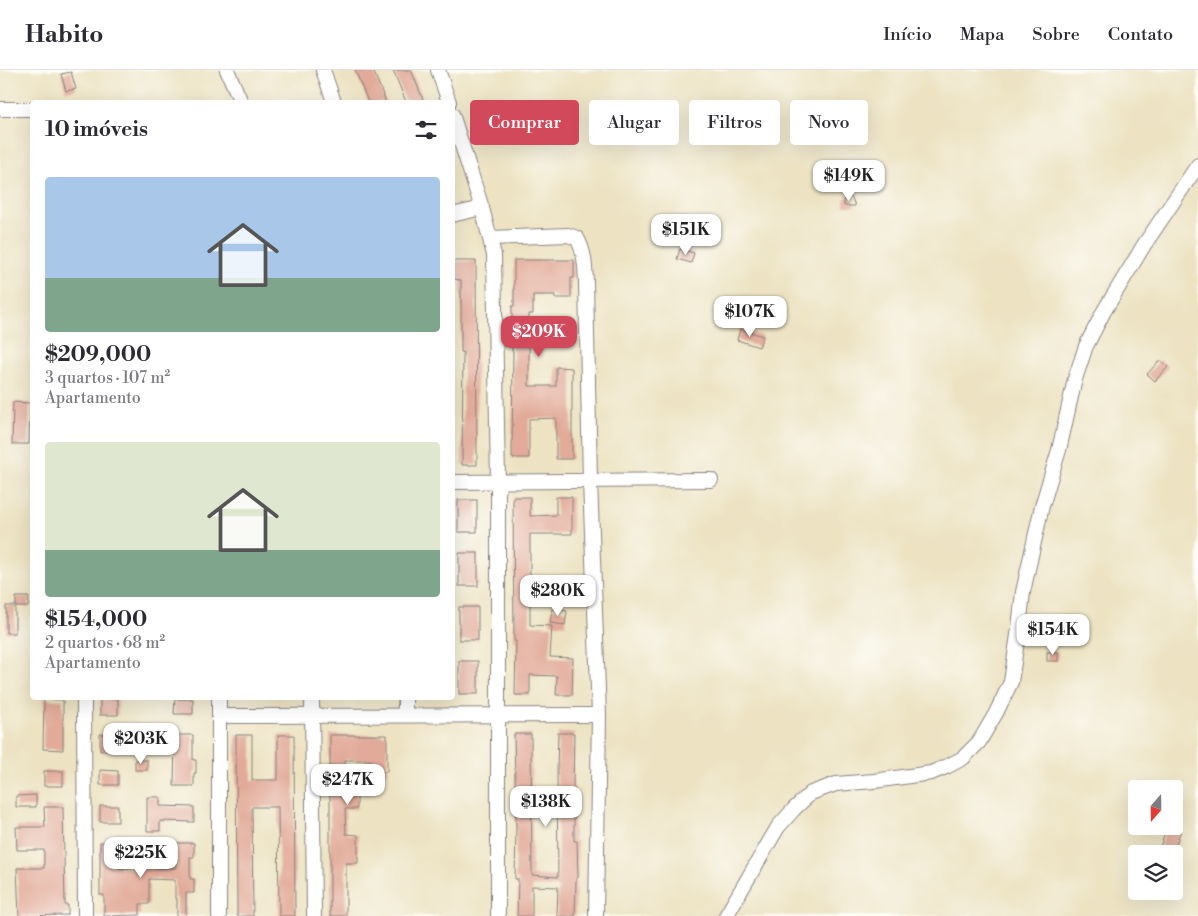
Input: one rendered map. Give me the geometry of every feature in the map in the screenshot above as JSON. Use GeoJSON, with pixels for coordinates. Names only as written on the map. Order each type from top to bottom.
{"type":"FeatureCollection","features":[{"type":"Feature","properties":{"kind":"street"},"geometry":{"type":"LineString","coordinates":[[227,70],[240,100]]}},
{"type":"Feature","properties":{"kind":"street"},"geometry":{"type":"LineString","coordinates":[[323,70],[333,100]]}},
{"type":"Feature","properties":{"kind":"street"},"geometry":{"type":"LineString","coordinates":[[438,70],[448,100]]}},
{"type":"Feature","properties":{"kind":"street"},"geometry":{"type":"LineString","coordinates":[[0,109],[30,110]]}},
{"type":"Feature","properties":{"kind":"street"},"geometry":{"type":"LineString","coordinates":[[457,143],[482,208],[494,255],[498,482],[498,916]]}},
{"type":"Feature","properties":{"kind":"street"},"geometry":{"type":"LineString","coordinates":[[726,916],[778,827],[811,793],[836,784],[931,773],[963,758],[979,742],[1011,682],[1022,592],[1042,506],[1059,450],[1075,379],[1086,346],[1104,311],[1144,245],[1198,165]]}},
{"type":"Feature","properties":{"kind":"street"},"geometry":{"type":"LineString","coordinates":[[455,215],[482,208]]}},
{"type":"Feature","properties":{"kind":"street"},"geometry":{"type":"LineString","coordinates":[[490,238],[568,236],[577,238],[582,246],[586,282],[590,481],[599,716],[596,916]]}},
{"type":"Feature","properties":{"kind":"street"},"geometry":{"type":"LineString","coordinates":[[455,482],[711,480]]}},
{"type":"Feature","properties":{"kind":"street"},"geometry":{"type":"LineString","coordinates":[[84,700],[85,916]]}},
{"type":"Feature","properties":{"kind":"street"},"geometry":{"type":"LineString","coordinates":[[219,700],[219,916]]}},
{"type":"Feature","properties":{"kind":"street"},"geometry":{"type":"LineString","coordinates":[[312,700],[314,916]]}},
{"type":"Feature","properties":{"kind":"street"},"geometry":{"type":"LineString","coordinates":[[405,700],[405,715]]}},
{"type":"Feature","properties":{"kind":"street"},"geometry":{"type":"LineString","coordinates":[[219,716],[599,716]]}},
{"type":"Feature","properties":{"kind":"building"},"geometry":{"type":"Polygon","coordinates":[[[355,70],[373,70],[385,100],[367,100],[355,70]]]}},
{"type":"Feature","properties":{"kind":"building"},"geometry":{"type":"Polygon","coordinates":[[[393,70],[411,70],[423,100],[405,100],[393,70]]]}},
{"type":"Feature","properties":{"kind":"building"},"geometry":{"type":"Polygon","coordinates":[[[71,72],[76,89],[66,91],[61,74],[71,72]]]}},
{"type":"Feature","properties":{"kind":"building"},"geometry":{"type":"Polygon","coordinates":[[[846,197],[852,198],[855,206],[844,206],[846,197]]]}},
{"type":"Feature","properties":{"kind":"building"},"geometry":{"type":"Polygon","coordinates":[[[680,249],[694,253],[691,263],[677,259],[680,249]]]}},
{"type":"Feature","properties":{"kind":"building"},"geometry":{"type":"Polygon","coordinates":[[[514,260],[574,260],[574,278],[571,278],[571,298],[555,298],[555,295],[533,295],[533,314],[529,314],[529,386],[556,386],[556,367],[572,368],[572,459],[556,459],[556,418],[529,419],[529,458],[512,458],[512,306],[514,306],[514,260]]]}},
{"type":"Feature","properties":{"kind":"building"},"geometry":{"type":"Polygon","coordinates":[[[455,261],[476,261],[477,465],[462,465],[463,352],[461,352],[461,280],[455,279],[455,261]]]}},
{"type":"Feature","properties":{"kind":"building"},"geometry":{"type":"Polygon","coordinates":[[[740,329],[763,336],[759,347],[737,340],[740,329]]]}},
{"type":"Feature","properties":{"kind":"building"},"geometry":{"type":"Polygon","coordinates":[[[1160,360],[1168,367],[1155,381],[1147,374],[1160,360]]]}},
{"type":"Feature","properties":{"kind":"building"},"geometry":{"type":"Polygon","coordinates":[[[13,402],[30,403],[29,444],[12,444],[13,402]]]}},
{"type":"Feature","properties":{"kind":"building"},"geometry":{"type":"Polygon","coordinates":[[[513,497],[530,497],[530,516],[556,515],[556,497],[572,497],[572,534],[530,534],[530,625],[552,626],[550,657],[573,658],[572,695],[556,695],[557,676],[530,675],[530,695],[515,695],[516,641],[514,641],[513,497]]]}},
{"type":"Feature","properties":{"kind":"building"},"geometry":{"type":"Polygon","coordinates":[[[458,500],[477,500],[477,532],[458,532],[458,500]]]}},
{"type":"Feature","properties":{"kind":"building"},"geometry":{"type":"Polygon","coordinates":[[[459,553],[478,553],[478,586],[459,586],[459,553]]]}},
{"type":"Feature","properties":{"kind":"building"},"geometry":{"type":"Polygon","coordinates":[[[16,597],[29,597],[28,607],[16,607],[16,597]]]}},
{"type":"Feature","properties":{"kind":"building"},"geometry":{"type":"Polygon","coordinates":[[[6,606],[15,606],[15,633],[6,633],[6,606]]]}},
{"type":"Feature","properties":{"kind":"building"},"geometry":{"type":"Polygon","coordinates":[[[459,607],[478,607],[478,640],[459,640],[459,607]]]}},
{"type":"Feature","properties":{"kind":"building"},"geometry":{"type":"Polygon","coordinates":[[[552,609],[567,611],[565,625],[550,623],[552,609]]]}},
{"type":"Feature","properties":{"kind":"building"},"geometry":{"type":"Polygon","coordinates":[[[1047,652],[1058,652],[1058,661],[1047,661],[1047,652]]]}},
{"type":"Feature","properties":{"kind":"building"},"geometry":{"type":"Polygon","coordinates":[[[459,661],[478,661],[478,694],[459,694],[459,661]]]}},
{"type":"Feature","properties":{"kind":"building"},"geometry":{"type":"Polygon","coordinates":[[[44,700],[63,700],[63,750],[43,749],[44,700]]]}},
{"type":"Feature","properties":{"kind":"building"},"geometry":{"type":"Polygon","coordinates":[[[100,700],[118,700],[118,715],[100,715],[100,700]]]}},
{"type":"Feature","properties":{"kind":"building"},"geometry":{"type":"Polygon","coordinates":[[[175,700],[193,700],[193,714],[174,714],[175,700]]]}},
{"type":"Feature","properties":{"kind":"building"},"geometry":{"type":"Polygon","coordinates":[[[558,733],[574,733],[574,841],[577,841],[578,878],[576,879],[575,916],[557,916],[558,887],[532,886],[532,916],[517,916],[518,879],[515,879],[514,734],[531,734],[532,875],[558,877],[558,733]]]}},
{"type":"Feature","properties":{"kind":"building"},"geometry":{"type":"Polygon","coordinates":[[[100,734],[118,735],[118,751],[100,751],[100,734]]]}},
{"type":"Feature","properties":{"kind":"building"},"geometry":{"type":"Polygon","coordinates":[[[175,735],[193,735],[193,760],[196,760],[194,786],[174,786],[175,735]]]}},
{"type":"Feature","properties":{"kind":"building"},"geometry":{"type":"Polygon","coordinates":[[[236,735],[252,735],[252,780],[278,780],[278,735],[294,735],[295,916],[279,916],[278,807],[252,807],[253,916],[237,916],[236,735]]]}},
{"type":"Feature","properties":{"kind":"building"},"geometry":{"type":"Polygon","coordinates":[[[330,735],[387,735],[387,772],[371,772],[371,760],[345,760],[345,780],[357,780],[357,809],[345,809],[346,834],[358,835],[358,863],[346,863],[346,916],[330,916],[330,735]]]}},
{"type":"Feature","properties":{"kind":"building"},"geometry":{"type":"Polygon","coordinates":[[[135,760],[147,760],[147,770],[135,770],[135,760]]]}},
{"type":"Feature","properties":{"kind":"building"},"geometry":{"type":"Polygon","coordinates":[[[100,770],[118,771],[118,785],[100,785],[100,770]]]}},
{"type":"Feature","properties":{"kind":"building"},"geometry":{"type":"Polygon","coordinates":[[[44,771],[63,771],[63,786],[44,786],[44,771]]]}},
{"type":"Feature","properties":{"kind":"building"},"geometry":{"type":"Polygon","coordinates":[[[36,795],[36,807],[16,807],[16,796],[36,795]]]}},
{"type":"Feature","properties":{"kind":"building"},"geometry":{"type":"Polygon","coordinates":[[[147,797],[160,797],[160,806],[194,807],[194,822],[160,821],[160,831],[147,831],[147,797]]]}},
{"type":"Feature","properties":{"kind":"building"},"geometry":{"type":"Polygon","coordinates":[[[100,806],[118,806],[118,822],[100,822],[100,806]]]}},
{"type":"Feature","properties":{"kind":"building"},"geometry":{"type":"Polygon","coordinates":[[[44,807],[63,807],[65,905],[68,905],[68,915],[19,916],[17,868],[44,868],[44,850],[17,850],[16,827],[45,827],[44,807]]]}},
{"type":"Feature","properties":{"kind":"building"},"geometry":{"type":"Polygon","coordinates":[[[1164,835],[1179,835],[1176,845],[1161,845],[1164,835]]]}},
{"type":"Feature","properties":{"kind":"building"},"geometry":{"type":"Polygon","coordinates":[[[100,842],[119,842],[119,868],[138,868],[137,845],[148,845],[148,868],[176,868],[176,843],[194,843],[194,857],[190,857],[190,879],[194,879],[194,893],[186,893],[186,916],[177,916],[175,880],[149,879],[149,904],[140,904],[140,915],[104,916],[104,895],[100,895],[100,842]]]}}]}
